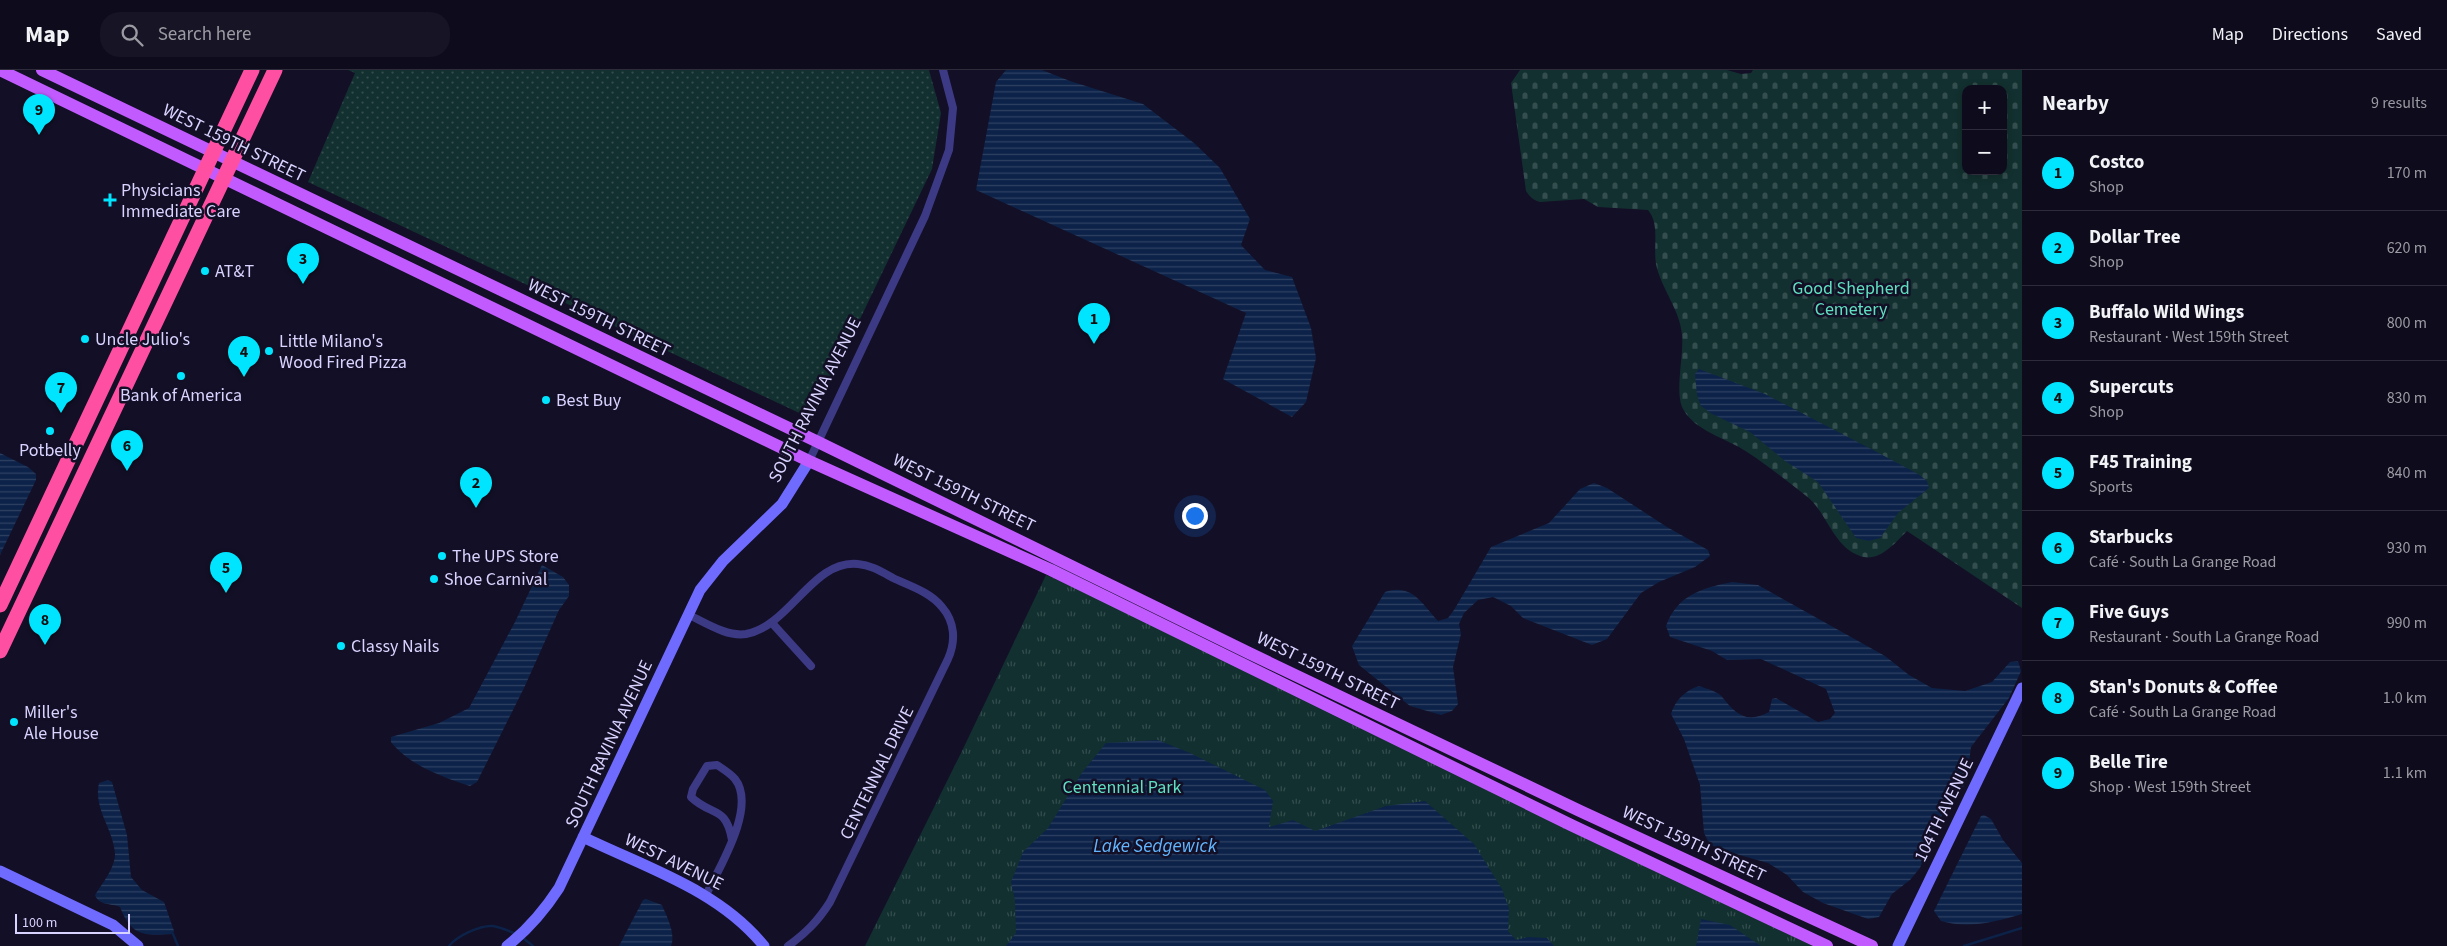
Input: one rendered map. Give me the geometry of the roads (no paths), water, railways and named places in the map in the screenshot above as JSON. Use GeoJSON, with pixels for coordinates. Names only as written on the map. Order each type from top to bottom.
{"type":"FeatureCollection","features":[{"type":"Feature","properties":{"kind":"highway"},"geometry":{"type":"LineString","coordinates":[[0,605],[252,70]]}},
{"type":"Feature","properties":{"kind":"highway"},"geometry":{"type":"LineString","coordinates":[[0,651],[276,70]]}},
{"type":"Feature","properties":{"kind":"main road","name":"WEST 159TH STREET"},"geometry":{"type":"LineString","coordinates":[[0,70],[809,461],[1050,570],[1572,825],[1827,946]]}},
{"type":"Feature","properties":{"kind":"main road","name":"WEST 159TH STREET"},"geometry":{"type":"LineString","coordinates":[[42,70],[818,442],[1249,653],[1580,811],[1872,946]]}},
{"type":"Feature","properties":{"kind":"main road"},"geometry":{"type":"LineString","coordinates":[[1572,825],[1580,811]]}},
{"type":"Feature","properties":{"kind":"street","name":"SOUTH RAVINIA AVENUE"},"geometry":{"type":"LineString","coordinates":[[507,946],[526,931],[543,913],[559,888],[700,590],[723,561],[782,504],[809,461],[925,216],[949,150],[953,108],[943,70]]}},
{"type":"Feature","properties":{"kind":"street","name":"CENTENNIAL DRIVE"},"geometry":{"type":"LineString","coordinates":[[772,623],[815,582],[831,570],[844,565],[857,564],[870,566],[937,601],[948,613],[952,626],[953,648],[830,902],[813,926],[788,946]]}},
{"type":"Feature","properties":{"kind":"street"},"geometry":{"type":"LineString","coordinates":[[689,615],[732,634],[745,634],[772,623],[811,666]]}},
{"type":"Feature","properties":{"kind":"street","name":"104TH AVENUE"},"geometry":{"type":"LineString","coordinates":[[1898,946],[2022,688]]}},
{"type":"Feature","properties":{"kind":"street"},"geometry":{"type":"LineString","coordinates":[[706,895],[732,840],[742,812],[740,787],[728,772],[717,765],[707,766],[693,789],[692,797],[697,803],[725,818],[732,840]]}},
{"type":"Feature","properties":{"kind":"street","name":"WEST AVENUE"},"geometry":{"type":"LineString","coordinates":[[583,838],[706,895],[746,925],[764,946]]}},
{"type":"Feature","properties":{"kind":"street"},"geometry":{"type":"LineString","coordinates":[[0,871],[113,925],[138,946]]}},
{"type":"Feature","properties":{"kind":"water"},"geometry":{"type":"Polygon","coordinates":[[[1006,70],[1042,70],[1143,104],[1194,143],[1220,168],[1250,219],[1241,245],[1265,270],[1292,277],[1311,328],[1316,358],[1306,402],[1292,417],[1223,379],[1246,313],[976,190],[996,82],[1006,70]]]}},
{"type":"Feature","properties":{"kind":"water"},"geometry":{"type":"Polygon","coordinates":[[[1699,369],[1765,394],[1918,474],[1927,481],[1929,488],[1898,513],[1880,538],[1869,541],[1856,538],[1818,482],[1785,461],[1750,432],[1712,414],[1701,406],[1697,395],[1695,374],[1699,369]]]}},
{"type":"Feature","properties":{"kind":"water"},"geometry":{"type":"Polygon","coordinates":[[[0,453],[28,467],[36,474],[36,480],[0,555],[0,453]]]}},
{"type":"Feature","properties":{"kind":"water"},"geometry":{"type":"Polygon","coordinates":[[[1594,483],[1607,488],[1667,527],[1708,550],[1710,556],[1695,567],[1659,582],[1641,593],[1607,639],[1592,645],[1523,618],[1511,606],[1493,597],[1478,600],[1464,613],[1459,624],[1461,634],[1453,667],[1458,704],[1452,711],[1441,715],[1410,706],[1359,665],[1352,646],[1385,592],[1402,590],[1416,597],[1438,621],[1448,618],[1491,547],[1549,523],[1580,489],[1594,483]]]}},
{"type":"Feature","properties":{"kind":"water"},"geometry":{"type":"Polygon","coordinates":[[[542,565],[563,577],[569,585],[569,596],[559,610],[524,688],[477,782],[470,786],[437,774],[417,764],[398,750],[391,742],[391,737],[439,723],[469,708],[515,622],[542,565]]]}},
{"type":"Feature","properties":{"kind":"water"},"geometry":{"type":"Polygon","coordinates":[[[1732,582],[1758,585],[1885,656],[1909,675],[1932,688],[1965,691],[1992,682],[2010,662],[2018,661],[2021,671],[2009,698],[1971,747],[1967,779],[1961,792],[1937,822],[1920,868],[1910,880],[1892,894],[1879,917],[1868,919],[1823,903],[1803,892],[1787,875],[1768,863],[1718,849],[1709,843],[1704,833],[1700,785],[1684,739],[1671,714],[1675,704],[1682,696],[1699,686],[1712,690],[1721,696],[1737,713],[1748,717],[1761,716],[1769,712],[1772,699],[1776,698],[1818,722],[1830,719],[1835,713],[1826,689],[1761,659],[1727,660],[1712,651],[1670,637],[1666,626],[1671,615],[1684,600],[1701,590],[1732,582]]]}},
{"type":"Feature","properties":{"kind":"water","name":"Lake Sedgewick"},"geometry":{"type":"Polygon","coordinates":[[[1158,740],[1190,753],[1265,790],[1273,801],[1269,827],[1293,820],[1315,831],[1386,806],[1425,801],[1474,844],[1502,889],[1509,909],[1508,931],[1516,940],[1528,937],[1547,938],[1554,946],[1006,946],[1016,933],[1015,900],[1011,882],[1023,852],[1048,828],[1081,774],[1106,743],[1158,740]]]}},
{"type":"Feature","properties":{"kind":"water"},"geometry":{"type":"Polygon","coordinates":[[[108,780],[112,782],[127,835],[131,877],[142,890],[164,902],[174,931],[173,934],[146,934],[134,929],[124,917],[120,907],[102,903],[95,895],[108,876],[115,854],[114,845],[101,811],[98,793],[99,783],[108,780]]]}},
{"type":"Feature","properties":{"kind":"water"},"geometry":{"type":"Polygon","coordinates":[[[1984,815],[1991,819],[2003,840],[2022,863],[2022,914],[1992,922],[1971,924],[1941,921],[1934,911],[1981,816],[1984,815]]]}},
{"type":"Feature","properties":{"kind":"water"},"geometry":{"type":"Polygon","coordinates":[[[646,899],[662,905],[672,931],[671,946],[619,946],[643,900],[646,899]]]}},
{"type":"Feature","properties":{"kind":"water"},"geometry":{"type":"Polygon","coordinates":[[[1701,919],[1730,925],[1761,946],[1696,946],[1701,919]]]}},
{"type":"Feature","properties":{"kind":"waterway"},"geometry":{"type":"LineString","coordinates":[[449,946],[469,932],[482,927],[499,927],[516,934]]}},
{"type":"Feature","properties":{"kind":"waterway"},"geometry":{"type":"LineString","coordinates":[[1964,946],[2022,928]]}},
{"type":"Feature","properties":{"kind":"waterway"},"geometry":{"type":"LineString","coordinates":[[173,934],[178,946]]}},
{"type":"Feature","properties":{"kind":"waterway"},"geometry":{"type":"LineString","coordinates":[[523,938],[533,946]]}},
{"type":"Feature","properties":{"kind":"place","name":"Belle Tire"},"geometry":{"type":"Point","coordinates":[39,135]}},
{"type":"Feature","properties":{"kind":"place","name":"Physicians Immediate Care"},"geometry":{"type":"Point","coordinates":[110,200]}},
{"type":"Feature","properties":{"kind":"place","name":"AT&T"},"geometry":{"type":"Point","coordinates":[205,271]}},
{"type":"Feature","properties":{"kind":"place","name":"Buffalo Wild Wings"},"geometry":{"type":"Point","coordinates":[303,284]}},
{"type":"Feature","properties":{"kind":"place","name":"Uncle Julio's"},"geometry":{"type":"Point","coordinates":[85,339]}},
{"type":"Feature","properties":{"kind":"place","name":"Costco"},"geometry":{"type":"Point","coordinates":[1094,344]}},
{"type":"Feature","properties":{"kind":"place","name":"Little Milano's Wood Fired Pizza"},"geometry":{"type":"Point","coordinates":[269,351]}},
{"type":"Feature","properties":{"kind":"place","name":"Bank of America"},"geometry":{"type":"Point","coordinates":[181,376]}},
{"type":"Feature","properties":{"kind":"place","name":"Supercuts"},"geometry":{"type":"Point","coordinates":[244,377]}},
{"type":"Feature","properties":{"kind":"place","name":"Best Buy"},"geometry":{"type":"Point","coordinates":[546,400]}},
{"type":"Feature","properties":{"kind":"place","name":"Five Guys"},"geometry":{"type":"Point","coordinates":[61,413]}},
{"type":"Feature","properties":{"kind":"place","name":"Potbelly"},"geometry":{"type":"Point","coordinates":[50,431]}},
{"type":"Feature","properties":{"kind":"place","name":"Starbucks"},"geometry":{"type":"Point","coordinates":[127,471]}},
{"type":"Feature","properties":{"kind":"place","name":"Dollar Tree"},"geometry":{"type":"Point","coordinates":[476,508]}},
{"type":"Feature","properties":{"kind":"place","name":"The UPS Store"},"geometry":{"type":"Point","coordinates":[442,556]}},
{"type":"Feature","properties":{"kind":"place","name":"Shoe Carnival"},"geometry":{"type":"Point","coordinates":[434,579]}},
{"type":"Feature","properties":{"kind":"place","name":"F45 Training"},"geometry":{"type":"Point","coordinates":[226,593]}},
{"type":"Feature","properties":{"kind":"place","name":"Stan's Donuts & Coffee"},"geometry":{"type":"Point","coordinates":[45,645]}},
{"type":"Feature","properties":{"kind":"place","name":"Classy Nails"},"geometry":{"type":"Point","coordinates":[341,646]}},
{"type":"Feature","properties":{"kind":"place","name":"Miller's Ale House"},"geometry":{"type":"Point","coordinates":[14,722]}},
{"type":"Feature","properties":{"kind":"park label","name":"Good Shepherd Cemetery"},"geometry":{"type":"Point","coordinates":[1851,298]}},
{"type":"Feature","properties":{"kind":"park label","name":"Centennial Park"},"geometry":{"type":"Point","coordinates":[1122,787]}}]}
